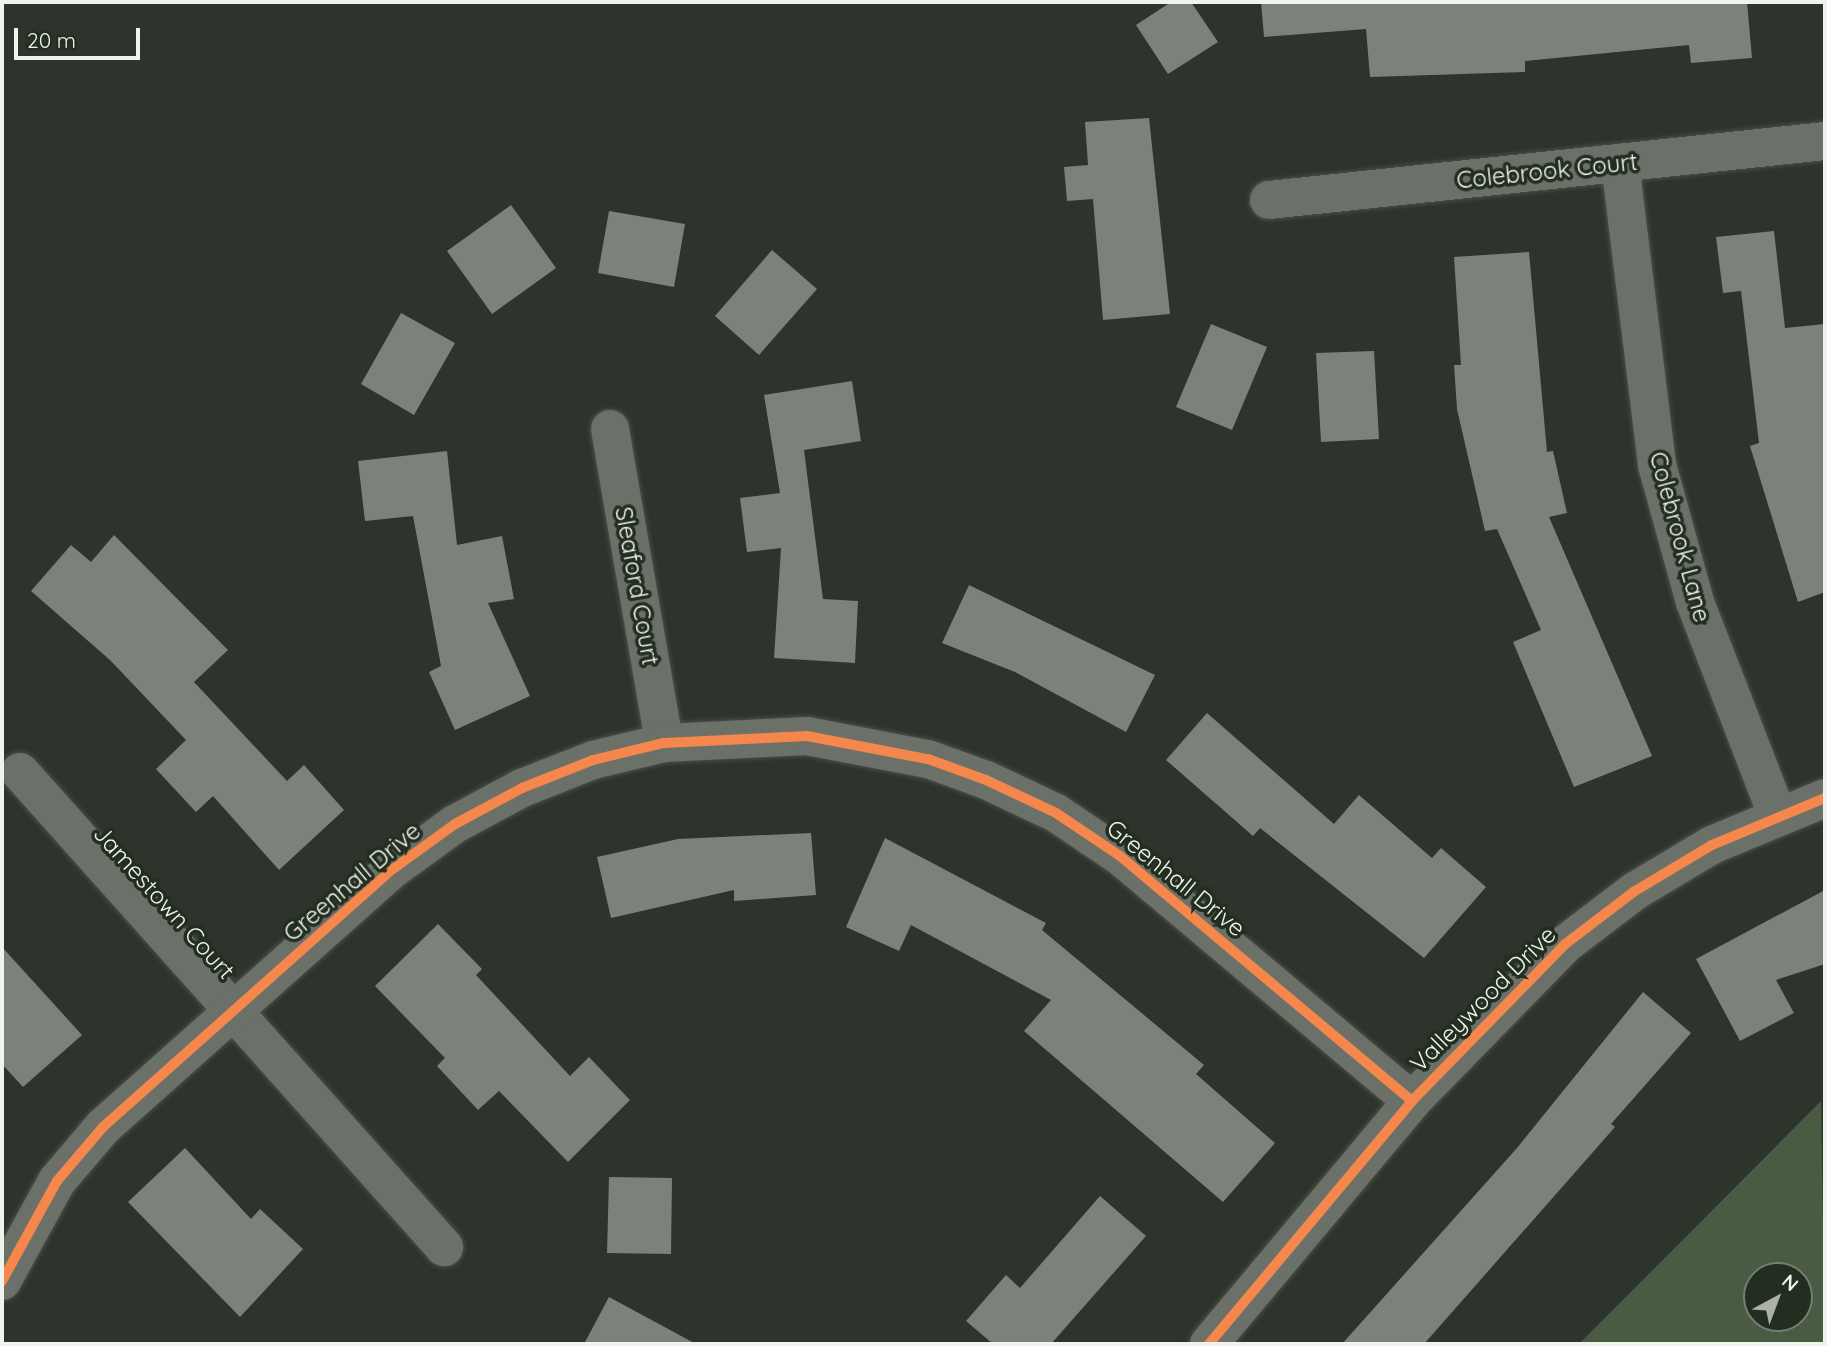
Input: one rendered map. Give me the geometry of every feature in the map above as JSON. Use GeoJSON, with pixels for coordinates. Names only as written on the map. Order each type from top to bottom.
{"type":"FeatureCollection","features":[{"type":"Feature","properties":{"kind":"street","name":"Colebrook Court"},"geometry":{"type":"LineString","coordinates":[[1269,200],[1825,141]]}},
{"type":"Feature","properties":{"kind":"street","name":"Colebrook Lane"},"geometry":{"type":"LineString","coordinates":[[1620,163],[1657,465],[1695,602],[1777,815]]}},
{"type":"Feature","properties":{"kind":"street","name":"Sleaford Court"},"geometry":{"type":"LineString","coordinates":[[610,429],[664,743]]}},
{"type":"Feature","properties":{"kind":"street","name":"Greenhall Drive"},"geometry":{"type":"LineString","coordinates":[[2,1281],[57,1181],[96,1136],[393,869],[455,824],[593,760],[664,743],[745,734],[853,742],[928,759],[998,785],[1120,856],[1412,1101]]}},
{"type":"Feature","properties":{"kind":"street","name":"Jamestown Court"},"geometry":{"type":"LineString","coordinates":[[20,772],[444,1247]]}},
{"type":"Feature","properties":{"kind":"street","name":"Valleywood Drive"},"geometry":{"type":"LineString","coordinates":[[1209,1344],[1412,1101],[1564,945],[1635,891],[1777,815],[1825,798]]}},
{"type":"Feature","properties":{"kind":"green space"},"geometry":{"type":"Polygon","coordinates":[[[1821,1101],[1825,1344],[1579,1344],[1821,1101]]]}},
{"type":"Feature","properties":{"kind":"building"},"geometry":{"type":"Polygon","coordinates":[[[1171,2],[1191,2],[1218,42],[1168,74],[1136,25],[1171,2]]]}},
{"type":"Feature","properties":{"kind":"building"},"geometry":{"type":"Polygon","coordinates":[[[1261,2],[1747,2],[1752,58],[1691,63],[1689,45],[1525,61],[1525,72],[1370,77],[1366,29],[1264,37],[1261,2]]]}},
{"type":"Feature","properties":{"kind":"building"},"geometry":{"type":"Polygon","coordinates":[[[1149,118],[1170,314],[1103,320],[1093,199],[1067,201],[1064,167],[1088,165],[1085,122],[1149,118]]]}},
{"type":"Feature","properties":{"kind":"building"},"geometry":{"type":"Polygon","coordinates":[[[511,205],[556,268],[492,314],[447,251],[511,205]]]}},
{"type":"Feature","properties":{"kind":"building"},"geometry":{"type":"Polygon","coordinates":[[[609,211],[685,224],[674,287],[598,273],[609,211]]]}},
{"type":"Feature","properties":{"kind":"building"},"geometry":{"type":"Polygon","coordinates":[[[1774,231],[1785,328],[1825,324],[1825,592],[1798,602],[1750,446],[1759,443],[1741,291],[1723,293],[1716,237],[1774,231]]]}},
{"type":"Feature","properties":{"kind":"building"},"geometry":{"type":"Polygon","coordinates":[[[772,250],[817,289],[759,355],[715,316],[772,250]]]}},
{"type":"Feature","properties":{"kind":"building"},"geometry":{"type":"Polygon","coordinates":[[[1529,252],[1547,452],[1553,451],[1567,513],[1549,517],[1652,756],[1574,787],[1513,642],[1541,630],[1497,529],[1485,531],[1457,409],[1454,365],[1461,365],[1454,257],[1529,252]]]}},
{"type":"Feature","properties":{"kind":"building"},"geometry":{"type":"Polygon","coordinates":[[[401,313],[455,343],[414,415],[361,384],[401,313]]]}},
{"type":"Feature","properties":{"kind":"building"},"geometry":{"type":"Polygon","coordinates":[[[1211,324],[1267,347],[1232,430],[1176,407],[1211,324]]]}},
{"type":"Feature","properties":{"kind":"building"},"geometry":{"type":"Polygon","coordinates":[[[1374,351],[1379,439],[1321,442],[1316,353],[1374,351]]]}},
{"type":"Feature","properties":{"kind":"building"},"geometry":{"type":"Polygon","coordinates":[[[852,381],[861,441],[804,450],[823,599],[858,601],[855,663],[774,658],[781,548],[747,552],[740,498],[780,493],[764,395],[852,381]]]}},
{"type":"Feature","properties":{"kind":"building"},"geometry":{"type":"Polygon","coordinates":[[[447,451],[457,545],[502,536],[514,599],[488,603],[530,696],[455,730],[429,672],[441,666],[413,516],[365,521],[358,461],[447,451]]]}},
{"type":"Feature","properties":{"kind":"building"},"geometry":{"type":"Polygon","coordinates":[[[114,535],[228,650],[194,682],[287,781],[304,765],[344,810],[279,870],[213,796],[196,812],[156,769],[186,740],[110,660],[31,591],[71,545],[91,562],[114,535]]]}},
{"type":"Feature","properties":{"kind":"building"},"geometry":{"type":"Polygon","coordinates":[[[969,585],[1155,675],[1126,732],[1015,672],[942,643],[969,585]]]}},
{"type":"Feature","properties":{"kind":"building"},"geometry":{"type":"Polygon","coordinates":[[[1207,713],[1334,824],[1359,795],[1432,858],[1441,848],[1486,887],[1424,958],[1260,828],[1253,836],[1166,760],[1207,713]]]}},
{"type":"Feature","properties":{"kind":"building"},"geometry":{"type":"Polygon","coordinates":[[[811,833],[816,895],[734,901],[734,890],[611,918],[597,857],[678,839],[811,833]]]}},
{"type":"Feature","properties":{"kind":"building"},"geometry":{"type":"Polygon","coordinates":[[[885,838],[1046,923],[1042,930],[1204,1065],[1196,1074],[1275,1143],[1223,1202],[1024,1031],[1051,1000],[911,925],[899,951],[846,927],[885,838]]]}},
{"type":"Feature","properties":{"kind":"building"},"geometry":{"type":"Polygon","coordinates":[[[1825,890],[1825,964],[1776,980],[1794,1013],[1740,1041],[1696,959],[1825,890]]]}},
{"type":"Feature","properties":{"kind":"building"},"geometry":{"type":"Polygon","coordinates":[[[438,924],[482,969],[476,975],[570,1076],[589,1057],[630,1100],[568,1162],[499,1091],[478,1110],[437,1066],[445,1058],[375,986],[438,924]]]}},
{"type":"Feature","properties":{"kind":"building"},"geometry":{"type":"Polygon","coordinates":[[[2,947],[82,1035],[23,1087],[2,1064],[2,947]]]}},
{"type":"Feature","properties":{"kind":"building"},"geometry":{"type":"Polygon","coordinates":[[[1643,992],[1691,1033],[1611,1124],[1615,1127],[1424,1344],[1342,1344],[1517,1148],[1643,992]]]}},
{"type":"Feature","properties":{"kind":"building"},"geometry":{"type":"Polygon","coordinates":[[[185,1148],[251,1219],[260,1209],[303,1249],[240,1317],[128,1202],[185,1148]]]}},
{"type":"Feature","properties":{"kind":"building"},"geometry":{"type":"Polygon","coordinates":[[[609,1177],[672,1178],[671,1254],[607,1253],[609,1177]]]}},
{"type":"Feature","properties":{"kind":"building"},"geometry":{"type":"Polygon","coordinates":[[[1100,1196],[1146,1236],[1051,1344],[993,1344],[966,1321],[1006,1275],[1020,1288],[1100,1196]]]}},
{"type":"Feature","properties":{"kind":"building"},"geometry":{"type":"Polygon","coordinates":[[[609,1297],[696,1344],[584,1344],[609,1297]]]}},
{"type":"Feature","properties":{"kind":"cycle path"},"geometry":{"type":"LineString","coordinates":[[2,1281],[57,1181],[103,1127],[393,869],[455,824],[522,788],[593,760],[664,743],[807,736],[928,759],[986,780],[1056,813],[1120,856],[1412,1101]]}},
{"type":"Feature","properties":{"kind":"cycle path"},"geometry":{"type":"LineString","coordinates":[[1209,1344],[1412,1101],[1564,945],[1635,891],[1712,845],[1825,798]]}}]}
